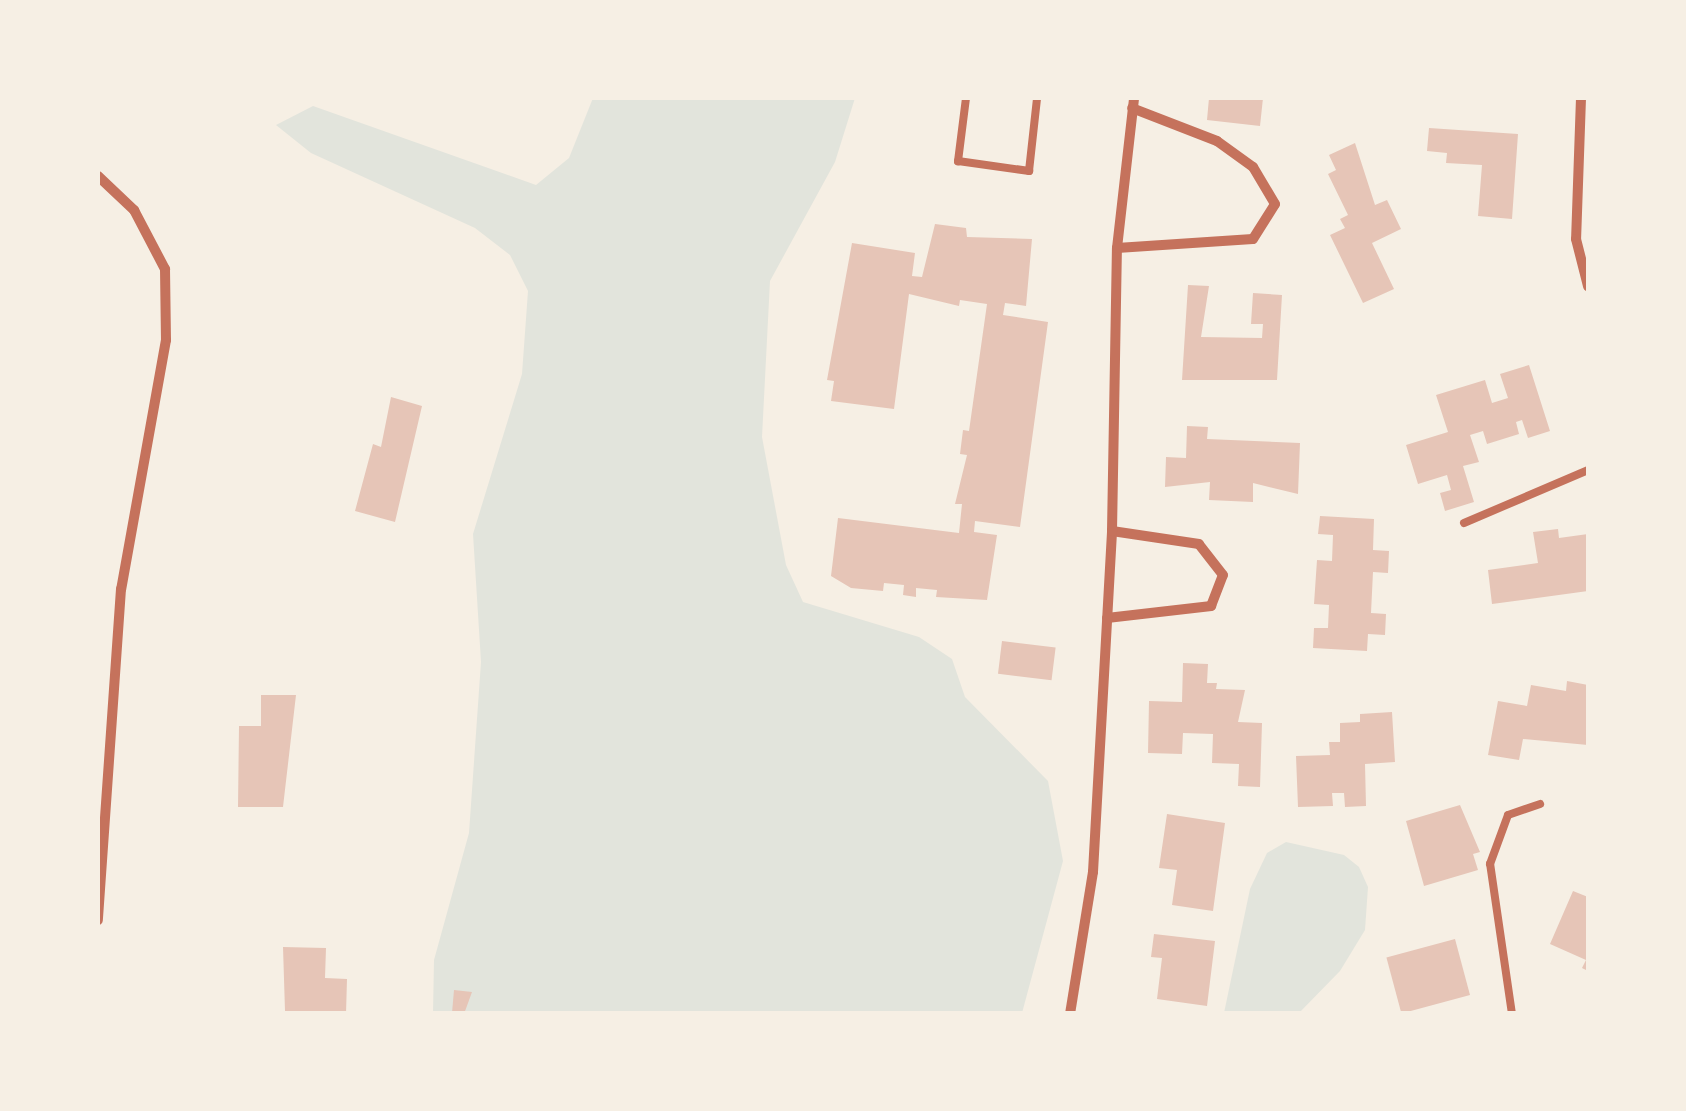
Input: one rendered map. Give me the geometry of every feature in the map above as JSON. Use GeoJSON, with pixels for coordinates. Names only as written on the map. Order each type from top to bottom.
{"type":"FeatureCollection","features":[{"type":"Feature","properties":{"kind":"street"},"geometry":{"type":"LineString","coordinates":[[1582,98],[1576,238],[1588,286]]}},
{"type":"Feature","properties":{"kind":"street"},"geometry":{"type":"LineString","coordinates":[[1070,1014],[1093,872],[1112,531],[1117,248],[1133,103],[1217,140],[1253,167],[1275,204],[1252,239],[1117,248]]}},
{"type":"Feature","properties":{"kind":"street"},"geometry":{"type":"LineString","coordinates":[[98,176],[134,210],[165,269],[166,340],[121,589],[98,920]]}},
{"type":"Feature","properties":{"kind":"street"},"geometry":{"type":"LineString","coordinates":[[1576,238],[1588,246]]}},
{"type":"Feature","properties":{"kind":"street"},"geometry":{"type":"LineString","coordinates":[[1106,618],[1211,606],[1223,575],[1199,544],[1112,531]]}},
{"type":"Feature","properties":{"kind":"lane"},"geometry":{"type":"LineString","coordinates":[[966,98],[958,161],[1029,171],[1037,98]]}},
{"type":"Feature","properties":{"kind":"lane"},"geometry":{"type":"LineString","coordinates":[[1464,523],[1588,470]]}},
{"type":"Feature","properties":{"kind":"lane"},"geometry":{"type":"LineString","coordinates":[[1512,1014],[1490,864],[1508,815],[1540,804]]}},
{"type":"Feature","properties":{"kind":"shaded area"},"geometry":{"type":"Polygon","coordinates":[[[593,98],[855,98],[835,162],[770,281],[762,437],[786,565],[803,602],[919,637],[952,659],[965,697],[1048,781],[1063,861],[1022,1013],[433,1013],[434,960],[469,833],[481,662],[473,534],[522,374],[528,291],[510,255],[475,228],[311,153],[276,125],[313,106],[536,185],[569,158],[593,98]]]}},
{"type":"Feature","properties":{"kind":"shaded area"},"geometry":{"type":"Polygon","coordinates":[[[1286,842],[1344,855],[1359,867],[1368,887],[1365,930],[1340,971],[1299,1013],[1224,1013],[1250,889],[1267,853],[1286,842]]]}},
{"type":"Feature","properties":{"kind":"building"},"geometry":{"type":"Polygon","coordinates":[[[1209,98],[1263,98],[1260,126],[1207,120],[1209,98]]]}},
{"type":"Feature","properties":{"kind":"building"},"geometry":{"type":"Polygon","coordinates":[[[1429,128],[1518,134],[1512,219],[1478,216],[1482,165],[1446,163],[1447,153],[1427,151],[1429,128]]]}},
{"type":"Feature","properties":{"kind":"building"},"geometry":{"type":"Polygon","coordinates":[[[1355,143],[1375,205],[1387,200],[1401,229],[1372,243],[1394,289],[1363,303],[1330,235],[1345,228],[1340,219],[1348,215],[1328,174],[1336,170],[1329,155],[1355,143]]]}},
{"type":"Feature","properties":{"kind":"building"},"geometry":{"type":"Polygon","coordinates":[[[935,224],[966,228],[967,237],[1032,239],[1026,306],[1005,303],[1003,315],[1048,322],[1020,527],[975,521],[974,532],[997,535],[987,600],[936,597],[937,590],[916,588],[916,597],[903,595],[904,585],[884,583],[883,591],[851,588],[831,576],[838,518],[959,533],[962,504],[955,504],[967,455],[960,454],[963,430],[969,431],[987,304],[960,300],[959,306],[909,294],[894,409],[831,401],[834,381],[827,380],[852,243],[915,253],[912,276],[922,277],[935,224]]]}},
{"type":"Feature","properties":{"kind":"building"},"geometry":{"type":"Polygon","coordinates":[[[1188,285],[1209,286],[1201,337],[1262,338],[1263,324],[1251,324],[1253,293],[1282,295],[1277,380],[1182,380],[1188,285]]]}},
{"type":"Feature","properties":{"kind":"building"},"geometry":{"type":"Polygon","coordinates":[[[1529,365],[1550,431],[1528,438],[1522,420],[1516,422],[1519,434],[1487,444],[1483,431],[1470,435],[1479,462],[1463,466],[1474,502],[1445,511],[1440,493],[1451,490],[1447,475],[1418,484],[1406,445],[1448,432],[1436,395],[1485,380],[1492,403],[1508,398],[1500,374],[1529,365]]]}},
{"type":"Feature","properties":{"kind":"building"},"geometry":{"type":"Polygon","coordinates":[[[391,397],[422,406],[395,522],[355,511],[373,444],[381,447],[391,397]]]}},
{"type":"Feature","properties":{"kind":"building"},"geometry":{"type":"Polygon","coordinates":[[[1187,426],[1208,427],[1207,439],[1300,443],[1298,494],[1253,483],[1253,502],[1209,500],[1210,482],[1165,487],[1166,457],[1186,458],[1187,426]]]}},
{"type":"Feature","properties":{"kind":"building"},"geometry":{"type":"Polygon","coordinates":[[[1320,516],[1374,519],[1373,550],[1389,551],[1388,573],[1373,572],[1371,613],[1386,614],[1385,635],[1368,634],[1367,651],[1313,648],[1314,628],[1328,628],[1329,605],[1314,604],[1317,560],[1332,561],[1333,535],[1318,534],[1320,516]]]}},
{"type":"Feature","properties":{"kind":"building"},"geometry":{"type":"Polygon","coordinates":[[[1558,529],[1559,538],[1588,534],[1588,591],[1492,604],[1488,570],[1538,563],[1533,532],[1558,529]]]}},
{"type":"Feature","properties":{"kind":"building"},"geometry":{"type":"Polygon","coordinates":[[[1002,641],[1056,648],[1052,680],[998,674],[1002,641]]]}},
{"type":"Feature","properties":{"kind":"building"},"geometry":{"type":"Polygon","coordinates":[[[1183,663],[1208,664],[1207,683],[1217,683],[1216,689],[1245,690],[1238,722],[1262,723],[1260,787],[1238,786],[1239,764],[1212,763],[1213,734],[1183,733],[1182,754],[1148,753],[1149,701],[1182,702],[1183,663]]]}},
{"type":"Feature","properties":{"kind":"building"},"geometry":{"type":"Polygon","coordinates":[[[1567,681],[1588,685],[1588,745],[1523,739],[1519,760],[1488,755],[1498,701],[1527,706],[1531,685],[1566,691],[1567,681]]]}},
{"type":"Feature","properties":{"kind":"building"},"geometry":{"type":"Polygon","coordinates":[[[261,695],[296,695],[283,807],[238,807],[239,726],[261,726],[261,695]]]}},
{"type":"Feature","properties":{"kind":"building"},"geometry":{"type":"Polygon","coordinates":[[[1392,712],[1395,762],[1365,764],[1366,806],[1345,807],[1344,793],[1332,793],[1333,806],[1298,807],[1296,756],[1330,755],[1329,742],[1340,742],[1340,723],[1360,722],[1360,714],[1392,712]]]}},
{"type":"Feature","properties":{"kind":"building"},"geometry":{"type":"Polygon","coordinates":[[[1460,805],[1480,852],[1473,854],[1478,870],[1424,886],[1406,821],[1460,805]]]}},
{"type":"Feature","properties":{"kind":"building"},"geometry":{"type":"Polygon","coordinates":[[[1167,814],[1225,823],[1213,911],[1172,905],[1177,870],[1159,868],[1167,814]]]}},
{"type":"Feature","properties":{"kind":"building"},"geometry":{"type":"Polygon","coordinates":[[[1573,891],[1588,897],[1588,971],[1582,968],[1586,960],[1550,944],[1573,891]]]}},
{"type":"Feature","properties":{"kind":"building"},"geometry":{"type":"Polygon","coordinates":[[[1154,934],[1215,941],[1207,1006],[1157,999],[1162,958],[1151,957],[1154,934]]]}},
{"type":"Feature","properties":{"kind":"building"},"geometry":{"type":"Polygon","coordinates":[[[1455,939],[1470,995],[1401,1013],[1386,957],[1455,939]]]}},
{"type":"Feature","properties":{"kind":"building"},"geometry":{"type":"Polygon","coordinates":[[[283,947],[326,948],[325,978],[347,979],[346,1014],[285,1011],[283,947]]]}},
{"type":"Feature","properties":{"kind":"building"},"geometry":{"type":"Polygon","coordinates":[[[454,990],[472,992],[464,1014],[452,1013],[454,990]]]}}]}
